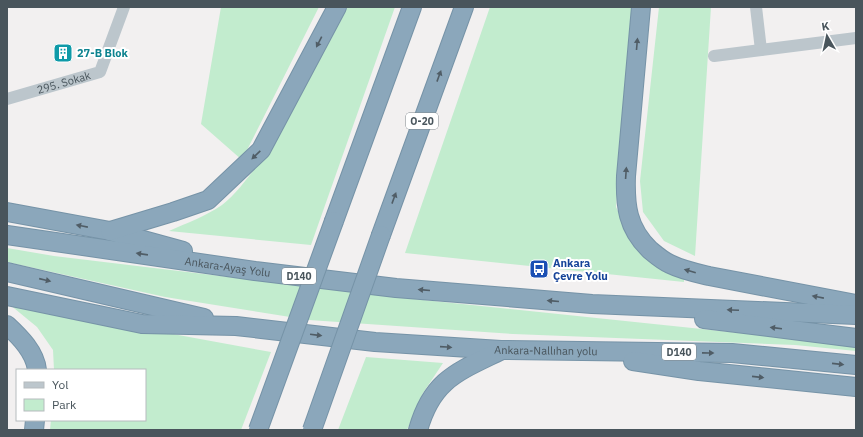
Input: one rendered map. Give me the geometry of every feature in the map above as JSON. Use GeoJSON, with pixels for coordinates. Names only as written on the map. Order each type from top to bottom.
{"type":"FeatureCollection","features":[{"type":"Feature","properties":{"kind":"highway"},"geometry":{"type":"LineString","coordinates":[[110,231],[208,200],[233,178],[261,150],[288,102],[337,7]]}},
{"type":"Feature","properties":{"kind":"highway"},"geometry":{"type":"LineString","coordinates":[[258,430],[412,7]]}},
{"type":"Feature","properties":{"kind":"highway","name":"O-20"},"geometry":{"type":"LineString","coordinates":[[312,430],[464,7]]}},
{"type":"Feature","properties":{"kind":"highway"},"geometry":{"type":"LineString","coordinates":[[641,7],[626,176],[626,203],[630,220],[635,232],[644,244],[669,264],[709,276],[856,304]]}},
{"type":"Feature","properties":{"kind":"highway"},"geometry":{"type":"LineString","coordinates":[[7,212],[110,231],[255,271]]}},
{"type":"Feature","properties":{"kind":"highway","name":"Ankara-Ayaş Yolu"},"geometry":{"type":"LineString","coordinates":[[7,235],[255,271],[396,288],[592,304]]}},
{"type":"Feature","properties":{"kind":"highway","name":"D140"},"geometry":{"type":"LineString","coordinates":[[7,272],[236,326]]}},
{"type":"Feature","properties":{"kind":"highway"},"geometry":{"type":"LineString","coordinates":[[7,296],[142,324],[236,326]]}},
{"type":"Feature","properties":{"kind":"highway"},"geometry":{"type":"LineString","coordinates":[[592,304],[856,315]]}},
{"type":"Feature","properties":{"kind":"highway","name":"D140"},"geometry":{"type":"LineString","coordinates":[[592,304],[856,338]]}},
{"type":"Feature","properties":{"kind":"highway"},"geometry":{"type":"LineString","coordinates":[[7,325],[21,338],[30,352],[37,369]]}},
{"type":"Feature","properties":{"kind":"highway","name":"Ankara-Nallıhan yolu"},"geometry":{"type":"LineString","coordinates":[[236,326],[376,342],[501,350],[732,353],[856,365]]}},
{"type":"Feature","properties":{"kind":"highway"},"geometry":{"type":"LineString","coordinates":[[418,430],[433,394],[451,376],[501,350]]}},
{"type":"Feature","properties":{"kind":"highway"},"geometry":{"type":"LineString","coordinates":[[567,352],[699,371],[856,387]]}},
{"type":"Feature","properties":{"kind":"street","name":"295. Sokak"},"geometry":{"type":"LineString","coordinates":[[7,99],[100,72],[124,7]]}},
{"type":"Feature","properties":{"kind":"street"},"geometry":{"type":"LineString","coordinates":[[756,7],[762,50]]}},
{"type":"Feature","properties":{"kind":"street"},"geometry":{"type":"LineString","coordinates":[[714,56],[856,38]]}},
{"type":"Feature","properties":{"kind":"green space"},"geometry":{"type":"Polygon","coordinates":[[[221,7],[319,7],[242,160],[201,124],[221,7]]]}},
{"type":"Feature","properties":{"kind":"green space"},"geometry":{"type":"Polygon","coordinates":[[[342,7],[395,7],[311,245],[169,231],[203,216],[222,205],[236,192],[256,167],[342,7]]]}},
{"type":"Feature","properties":{"kind":"green space"},"geometry":{"type":"Polygon","coordinates":[[[490,7],[632,7],[616,207],[628,231],[684,277],[684,282],[405,253],[490,7]]]}},
{"type":"Feature","properties":{"kind":"green space"},"geometry":{"type":"Polygon","coordinates":[[[659,7],[711,7],[695,256],[664,241],[643,212],[640,181],[659,7]]]}},
{"type":"Feature","properties":{"kind":"green space"},"geometry":{"type":"Polygon","coordinates":[[[7,248],[54,256],[395,297],[856,345],[856,351],[795,345],[513,334],[309,320],[165,297],[7,262],[7,248]]]}},
{"type":"Feature","properties":{"kind":"green space"},"geometry":{"type":"Polygon","coordinates":[[[9,304],[271,352],[241,430],[50,430],[51,421],[146,421],[146,369],[54,369],[53,350],[37,327],[9,304]]]}},
{"type":"Feature","properties":{"kind":"green space"},"geometry":{"type":"Polygon","coordinates":[[[366,357],[443,363],[423,393],[407,430],[338,430],[366,357]]]}},
{"type":"Feature","properties":{"kind":"place","name":"27-B Blok"},"geometry":{"type":"Point","coordinates":[63,53]}},
{"type":"Feature","properties":{"kind":"place","name":"Ankara Çevre Yolu"},"geometry":{"type":"Point","coordinates":[539,269]}}]}
